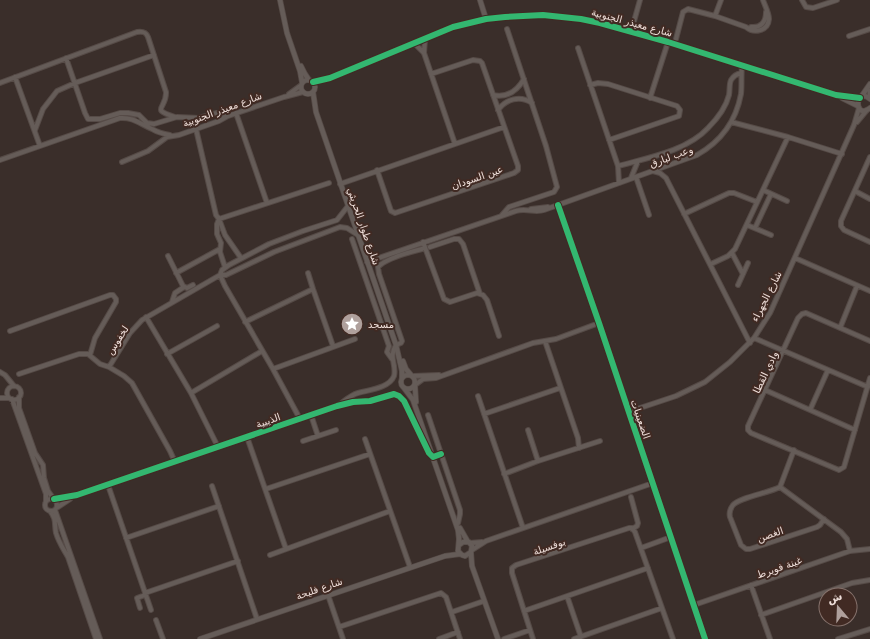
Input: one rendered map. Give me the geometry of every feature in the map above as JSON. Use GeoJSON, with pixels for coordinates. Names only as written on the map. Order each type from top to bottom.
{"type":"FeatureCollection","features":[{"type":"Feature","properties":{"kind":"street"},"geometry":{"type":"LineString","coordinates":[[280,0],[287,33],[300,71],[301,84],[304,93],[309,94],[314,91],[314,85],[304,72],[287,19],[283,0]]}},
{"type":"Feature","properties":{"kind":"street"},"geometry":{"type":"LineString","coordinates":[[480,0],[486,19]]}},
{"type":"Feature","properties":{"kind":"street"},"geometry":{"type":"LineString","coordinates":[[631,32],[640,0]]}},
{"type":"Feature","properties":{"kind":"street"},"geometry":{"type":"LineString","coordinates":[[715,16],[720,0]]}},
{"type":"Feature","properties":{"kind":"street"},"geometry":{"type":"LineString","coordinates":[[676,39],[683,12],[686,9],[715,16],[746,27],[755,28],[762,25],[766,17],[763,0]]}},
{"type":"Feature","properties":{"kind":"street"},"geometry":{"type":"LineString","coordinates":[[802,0],[806,7],[813,8],[837,0]]}},
{"type":"Feature","properties":{"kind":"street","name":"شارع معيذر الجنوبية"},"geometry":{"type":"LineString","coordinates":[[311,81],[330,78],[453,27],[486,19],[524,15],[562,17],[600,23],[668,42],[836,94],[860,98],[866,97],[870,99]]}},
{"type":"Feature","properties":{"kind":"street"},"geometry":{"type":"LineString","coordinates":[[502,216],[509,207],[554,192],[558,187],[507,29]]}},
{"type":"Feature","properties":{"kind":"street"},"geometry":{"type":"LineString","coordinates":[[848,36],[870,29]]}},
{"type":"Feature","properties":{"kind":"street"},"geometry":{"type":"LineString","coordinates":[[0,83],[140,31],[147,35],[166,92],[166,98],[161,107],[163,113],[175,117],[199,118],[221,113],[228,116]]}},
{"type":"Feature","properties":{"kind":"street"},"geometry":{"type":"LineString","coordinates":[[425,38],[424,53],[455,144]]}},
{"type":"Feature","properties":{"kind":"street"},"geometry":{"type":"LineString","coordinates":[[650,98],[668,42]]}},
{"type":"Feature","properties":{"kind":"street"},"geometry":{"type":"LineString","coordinates":[[414,43],[424,53]]}},
{"type":"Feature","properties":{"kind":"street"},"geometry":{"type":"LineString","coordinates":[[578,48],[618,166],[620,182]]}},
{"type":"Feature","properties":{"kind":"street"},"geometry":{"type":"LineString","coordinates":[[35,130],[43,109],[57,92],[75,83],[154,55]]}},
{"type":"Feature","properties":{"kind":"street"},"geometry":{"type":"LineString","coordinates":[[66,58],[88,118],[100,119],[124,112],[139,115],[147,123],[154,124],[175,117]]}},
{"type":"Feature","properties":{"kind":"street","name":"عين السودان"},"geometry":{"type":"LineString","coordinates":[[377,170],[391,211],[395,214],[514,173],[518,170],[519,168],[482,63],[480,61],[473,60],[431,74]]}},
{"type":"Feature","properties":{"kind":"street","name":"وعب لبارق"},"geometry":{"type":"LineString","coordinates":[[367,262],[519,210],[558,205],[697,155],[720,138],[731,122],[740,96],[742,66]]}},
{"type":"Feature","properties":{"kind":"street"},"geometry":{"type":"LineString","coordinates":[[618,166],[686,145],[700,136],[712,124],[723,108],[728,97],[732,78],[741,73]]}},
{"type":"Feature","properties":{"kind":"street"},"geometry":{"type":"LineString","coordinates":[[15,77],[40,146]]}},
{"type":"Feature","properties":{"kind":"street","name":"شارع معيذر الجنوبية"},"geometry":{"type":"LineString","coordinates":[[314,91],[330,78]]}},
{"type":"Feature","properties":{"kind":"street"},"geometry":{"type":"LineString","coordinates":[[493,95],[503,96],[509,94],[518,88],[524,79]]}},
{"type":"Feature","properties":{"kind":"street"},"geometry":{"type":"LineString","coordinates":[[301,84],[305,80],[311,81]]}},
{"type":"Feature","properties":{"kind":"street"},"geometry":{"type":"LineString","coordinates":[[590,85],[598,83],[604,84],[677,106],[680,110],[680,113],[676,117],[609,140]]}},
{"type":"Feature","properties":{"kind":"street","name":"شارع معيذر الجنوبية"},"geometry":{"type":"LineString","coordinates":[[284,97],[301,84]]}},
{"type":"Feature","properties":{"kind":"street"},"geometry":{"type":"LineString","coordinates":[[858,107],[857,102],[870,84]]}},
{"type":"Feature","properties":{"kind":"street","name":"شارع طوار الحريثي"},"geometry":{"type":"LineString","coordinates":[[314,91],[316,112],[390,330],[405,367],[412,376]]}},
{"type":"Feature","properties":{"kind":"street"},"geometry":{"type":"LineString","coordinates":[[870,91],[870,99]]}},
{"type":"Feature","properties":{"kind":"street","name":"شارع معيذر الجنوبية"},"geometry":{"type":"LineString","coordinates":[[122,162],[148,151],[170,135],[179,135],[222,120],[236,113],[284,97],[304,93]]}},
{"type":"Feature","properties":{"kind":"street","name":"شارع طوار الحريثي"},"geometry":{"type":"LineString","coordinates":[[304,93],[316,112]]}},
{"type":"Feature","properties":{"kind":"street"},"geometry":{"type":"LineString","coordinates":[[509,94],[511,100]]}},
{"type":"Feature","properties":{"kind":"street","name":"شارع معيذر الجنوبية"},"geometry":{"type":"LineString","coordinates":[[836,94],[862,110],[869,109]]}},
{"type":"Feature","properties":{"kind":"street"},"geometry":{"type":"LineString","coordinates":[[498,110],[511,100],[524,99],[532,103]]}},
{"type":"Feature","properties":{"kind":"street","name":"شارع الجهراء"},"geometry":{"type":"LineString","coordinates":[[628,412],[676,396],[705,382],[718,373],[754,338],[770,312],[842,154],[854,126],[858,107]]}},
{"type":"Feature","properties":{"kind":"street","name":"شارع الجهراء"},"geometry":{"type":"LineString","coordinates":[[854,126],[869,109]]}},
{"type":"Feature","properties":{"kind":"street"},"geometry":{"type":"LineString","coordinates":[[236,113],[267,203]]}},
{"type":"Feature","properties":{"kind":"street"},"geometry":{"type":"LineString","coordinates":[[0,160],[120,118],[135,120],[153,130],[170,135]]}},
{"type":"Feature","properties":{"kind":"street"},"geometry":{"type":"LineString","coordinates":[[731,122],[788,137],[842,154]]}},
{"type":"Feature","properties":{"kind":"street"},"geometry":{"type":"LineString","coordinates":[[340,184],[504,127]]}},
{"type":"Feature","properties":{"kind":"street"},"geometry":{"type":"LineString","coordinates":[[196,129],[216,215],[225,236],[240,258]]}},
{"type":"Feature","properties":{"kind":"street"},"geometry":{"type":"LineString","coordinates":[[711,264],[732,253],[735,249],[788,137]]}},
{"type":"Feature","properties":{"kind":"street"},"geometry":{"type":"LineString","coordinates":[[870,157],[841,221],[841,226],[844,230],[870,242]]}},
{"type":"Feature","properties":{"kind":"street"},"geometry":{"type":"LineString","coordinates":[[638,160],[634,178],[649,214]]}},
{"type":"Feature","properties":{"kind":"street"},"geometry":{"type":"LineString","coordinates":[[666,178],[667,166]]}},
{"type":"Feature","properties":{"kind":"street"},"geometry":{"type":"LineString","coordinates":[[653,171],[660,173],[666,178],[750,343]]}},
{"type":"Feature","properties":{"kind":"street"},"geometry":{"type":"LineString","coordinates":[[219,219],[224,219],[329,183]]}},
{"type":"Feature","properties":{"kind":"street"},"geometry":{"type":"LineString","coordinates":[[763,190],[787,201]]}},
{"type":"Feature","properties":{"kind":"street"},"geometry":{"type":"LineString","coordinates":[[855,191],[870,199]]}},
{"type":"Feature","properties":{"kind":"street"},"geometry":{"type":"LineString","coordinates":[[684,214],[729,193],[734,193],[757,202]]}},
{"type":"Feature","properties":{"kind":"street"},"geometry":{"type":"LineString","coordinates":[[755,228],[771,194]]}},
{"type":"Feature","properties":{"kind":"street","name":"الضعينيات"},"geometry":{"type":"LineString","coordinates":[[558,205],[705,639]]}},
{"type":"Feature","properties":{"kind":"street","name":"لخفوس"},"geometry":{"type":"LineString","coordinates":[[220,275],[225,267],[240,258],[280,239],[335,221],[341,216],[348,206]]}},
{"type":"Feature","properties":{"kind":"street"},"geometry":{"type":"LineString","coordinates":[[219,219],[216,230],[221,243],[220,249],[225,267]]}},
{"type":"Feature","properties":{"kind":"street"},"geometry":{"type":"LineString","coordinates":[[747,225],[771,236]]}},
{"type":"Feature","properties":{"kind":"street","name":"لخفوس"},"geometry":{"type":"LineString","coordinates":[[175,462],[132,383],[109,367],[134,328],[146,317],[172,302],[187,289],[220,275],[226,275],[274,252],[340,227],[347,228],[358,235]]}},
{"type":"Feature","properties":{"kind":"street"},"geometry":{"type":"LineString","coordinates":[[352,239],[388,346],[387,352],[392,359]]}},
{"type":"Feature","properties":{"kind":"street"},"geometry":{"type":"LineString","coordinates":[[430,247],[454,239],[459,239],[463,244],[480,294]]}},
{"type":"Feature","properties":{"kind":"street"},"geometry":{"type":"LineString","coordinates":[[423,242],[444,298],[450,302],[474,294],[483,295],[487,300],[499,336]]}},
{"type":"Feature","properties":{"kind":"street"},"geometry":{"type":"LineString","coordinates":[[176,273],[220,249]]}},
{"type":"Feature","properties":{"kind":"street"},"geometry":{"type":"LineString","coordinates":[[390,330],[397,327],[378,267],[401,255],[422,249]]}},
{"type":"Feature","properties":{"kind":"street"},"geometry":{"type":"LineString","coordinates":[[732,253],[743,274]]}},
{"type":"Feature","properties":{"kind":"street"},"geometry":{"type":"LineString","coordinates":[[168,256],[176,273],[187,289]]}},
{"type":"Feature","properties":{"kind":"street"},"geometry":{"type":"LineString","coordinates":[[795,258],[870,291]]}},
{"type":"Feature","properties":{"kind":"street"},"geometry":{"type":"LineString","coordinates":[[738,285],[748,263]]}},
{"type":"Feature","properties":{"kind":"street"},"geometry":{"type":"LineString","coordinates":[[308,273],[333,346]]}},
{"type":"Feature","properties":{"kind":"street"},"geometry":{"type":"LineString","coordinates":[[220,275],[300,419]]}},
{"type":"Feature","properties":{"kind":"street"},"geometry":{"type":"LineString","coordinates":[[172,302],[175,293],[187,289],[193,285]]}},
{"type":"Feature","properties":{"kind":"street"},"geometry":{"type":"LineString","coordinates":[[840,328],[857,286]]}},
{"type":"Feature","properties":{"kind":"street"},"geometry":{"type":"LineString","coordinates":[[245,322],[313,289]]}},
{"type":"Feature","properties":{"kind":"street"},"geometry":{"type":"LineString","coordinates":[[10,331],[113,295],[116,302],[95,338],[90,355]]}},
{"type":"Feature","properties":{"kind":"street"},"geometry":{"type":"LineString","coordinates":[[385,313],[391,311]]}},
{"type":"Feature","properties":{"kind":"street","name":"وادي القطا"},"geometry":{"type":"LineString","coordinates":[[870,341],[806,313],[802,314],[798,318],[748,426],[748,430],[751,433],[842,470],[856,430],[870,378]]}},
{"type":"Feature","properties":{"kind":"street"},"geometry":{"type":"LineString","coordinates":[[146,317],[191,393],[218,447]]}},
{"type":"Feature","properties":{"kind":"street"},"geometry":{"type":"LineString","coordinates":[[404,388],[410,389],[423,380],[436,378],[533,343],[556,339],[599,324]]}},
{"type":"Feature","properties":{"kind":"street"},"geometry":{"type":"LineString","coordinates":[[167,354],[216,326]]}},
{"type":"Feature","properties":{"kind":"street","name":"الذيبية"},"geometry":{"type":"LineString","coordinates":[[337,406],[351,396],[390,382],[394,372],[392,353],[396,345],[402,341],[397,327]]}},
{"type":"Feature","properties":{"kind":"street"},"geometry":{"type":"LineString","coordinates":[[754,338],[868,387]]}},
{"type":"Feature","properties":{"kind":"street"},"geometry":{"type":"LineString","coordinates":[[273,369],[355,339]]}},
{"type":"Feature","properties":{"kind":"street"},"geometry":{"type":"LineString","coordinates":[[545,341],[578,438],[579,448]]}},
{"type":"Feature","properties":{"kind":"street","name":"شارع طوار الحريثي"},"geometry":{"type":"LineString","coordinates":[[396,345],[402,368],[402,378]]}},
{"type":"Feature","properties":{"kind":"street"},"geometry":{"type":"LineString","coordinates":[[191,393],[262,351]]}},
{"type":"Feature","properties":{"kind":"street"},"geometry":{"type":"LineString","coordinates":[[19,374],[81,353],[90,355],[100,364],[109,367]]}},
{"type":"Feature","properties":{"kind":"street"},"geometry":{"type":"LineString","coordinates":[[810,410],[828,370]]}},
{"type":"Feature","properties":{"kind":"street"},"geometry":{"type":"LineString","coordinates":[[0,372],[20,390],[21,394],[18,402],[20,410],[35,453],[43,466],[44,478],[48,491],[58,502],[56,509],[100,639]]}},
{"type":"Feature","properties":{"kind":"street"},"geometry":{"type":"LineString","coordinates":[[441,375],[405,376],[402,378],[401,383],[413,400],[461,532],[472,546],[472,566],[498,639]]}},
{"type":"Feature","properties":{"kind":"street"},"geometry":{"type":"LineString","coordinates":[[412,376],[416,381],[416,399],[458,530],[458,551],[472,566]]}},
{"type":"Feature","properties":{"kind":"street"},"geometry":{"type":"LineString","coordinates":[[8,379],[8,391],[46,494],[45,506],[55,518],[56,531],[61,545],[68,557],[96,639]]}},
{"type":"Feature","properties":{"kind":"street"},"geometry":{"type":"LineString","coordinates":[[0,398],[14,386]]}},
{"type":"Feature","properties":{"kind":"street"},"geometry":{"type":"LineString","coordinates":[[484,414],[560,388]]}},
{"type":"Feature","properties":{"kind":"street"},"geometry":{"type":"LineString","coordinates":[[765,390],[856,430]]}},
{"type":"Feature","properties":{"kind":"street","name":"الذيبية"},"geometry":{"type":"LineString","coordinates":[[53,498],[65,498],[78,495],[337,406],[353,402],[370,401],[391,395],[399,396],[403,399],[427,451],[434,456]]}},
{"type":"Feature","properties":{"kind":"street"},"geometry":{"type":"LineString","coordinates":[[351,396],[353,402]]}},
{"type":"Feature","properties":{"kind":"street"},"geometry":{"type":"LineString","coordinates":[[478,396],[523,528]]}},
{"type":"Feature","properties":{"kind":"street"},"geometry":{"type":"LineString","coordinates":[[0,398],[16,399],[19,397]]}},
{"type":"Feature","properties":{"kind":"street"},"geometry":{"type":"LineString","coordinates":[[310,415],[318,436]]}},
{"type":"Feature","properties":{"kind":"street"},"geometry":{"type":"LineString","coordinates":[[428,415],[460,510],[458,523]]}},
{"type":"Feature","properties":{"kind":"street"},"geometry":{"type":"LineString","coordinates":[[303,441],[336,430]]}},
{"type":"Feature","properties":{"kind":"street"},"geometry":{"type":"LineString","coordinates":[[528,430],[538,461]]}},
{"type":"Feature","properties":{"kind":"street"},"geometry":{"type":"LineString","coordinates":[[247,437],[286,549]]}},
{"type":"Feature","properties":{"kind":"street"},"geometry":{"type":"LineString","coordinates":[[365,439],[410,567]]}},
{"type":"Feature","properties":{"kind":"street"},"geometry":{"type":"LineString","coordinates":[[504,474],[538,461],[600,441]]}},
{"type":"Feature","properties":{"kind":"street"},"geometry":{"type":"LineString","coordinates":[[794,450],[780,487],[844,535],[847,539],[850,551]]}},
{"type":"Feature","properties":{"kind":"street"},"geometry":{"type":"LineString","coordinates":[[266,489],[370,454]]}},
{"type":"Feature","properties":{"kind":"street"},"geometry":{"type":"LineString","coordinates":[[434,456],[441,454]]}},
{"type":"Feature","properties":{"kind":"street"},"geometry":{"type":"LineString","coordinates":[[459,546],[463,542],[486,541],[652,484]]}},
{"type":"Feature","properties":{"kind":"street"},"geometry":{"type":"LineString","coordinates":[[108,485],[151,610]]}},
{"type":"Feature","properties":{"kind":"street"},"geometry":{"type":"LineString","coordinates":[[212,486],[257,619]]}},
{"type":"Feature","properties":{"kind":"street","name":"الغصن"},"geometry":{"type":"LineString","coordinates":[[780,487],[772,491],[738,501],[732,506],[729,513],[730,517],[744,548],[750,549],[817,527],[824,519]]}},
{"type":"Feature","properties":{"kind":"street","name":"الذيبية"},"geometry":{"type":"LineString","coordinates":[[56,509],[66,501],[78,495]]}},
{"type":"Feature","properties":{"kind":"street"},"geometry":{"type":"LineString","coordinates":[[631,497],[638,523],[637,526],[632,529],[635,532],[641,548],[673,639]]}},
{"type":"Feature","properties":{"kind":"street"},"geometry":{"type":"LineString","coordinates":[[46,501],[49,498],[53,498]]}},
{"type":"Feature","properties":{"kind":"street"},"geometry":{"type":"LineString","coordinates":[[126,538],[219,506]]}},
{"type":"Feature","properties":{"kind":"street"},"geometry":{"type":"LineString","coordinates":[[50,511],[56,509]]}},
{"type":"Feature","properties":{"kind":"street"},"geometry":{"type":"LineString","coordinates":[[270,555],[390,511]]}},
{"type":"Feature","properties":{"kind":"street","name":"بوفسيلة"},"geometry":{"type":"LineString","coordinates":[[533,639],[512,573],[512,568],[514,566],[626,529],[632,529]]}},
{"type":"Feature","properties":{"kind":"street"},"geometry":{"type":"LineString","coordinates":[[641,548],[671,537]]}},
{"type":"Feature","properties":{"kind":"street"},"geometry":{"type":"LineString","coordinates":[[462,555],[467,555],[486,541]]}},
{"type":"Feature","properties":{"kind":"street","name":"شارع فليحة"},"geometry":{"type":"LineString","coordinates":[[445,556],[459,546]]}},
{"type":"Feature","properties":{"kind":"street","name":"غينة فويرط"},"geometry":{"type":"LineString","coordinates":[[694,605],[850,551],[870,549]]}},
{"type":"Feature","properties":{"kind":"street","name":"شارع فليحة"},"geometry":{"type":"LineString","coordinates":[[200,639],[410,567],[445,556],[462,555]]}},
{"type":"Feature","properties":{"kind":"street"},"geometry":{"type":"LineString","coordinates":[[140,608],[137,598],[145,594],[238,561]]}},
{"type":"Feature","properties":{"kind":"street"},"geometry":{"type":"LineString","coordinates":[[524,610],[648,568]]}},
{"type":"Feature","properties":{"kind":"street"},"geometry":{"type":"LineString","coordinates":[[761,615],[852,584],[870,580]]}},
{"type":"Feature","properties":{"kind":"street"},"geometry":{"type":"LineString","coordinates":[[750,585],[770,639]]}},
{"type":"Feature","properties":{"kind":"street"},"geometry":{"type":"LineString","coordinates":[[339,627],[438,593],[445,595],[460,639]]}},
{"type":"Feature","properties":{"kind":"street"},"geometry":{"type":"LineString","coordinates":[[328,595],[343,639]]}},
{"type":"Feature","properties":{"kind":"street"},"geometry":{"type":"LineString","coordinates":[[567,596],[581,637]]}},
{"type":"Feature","properties":{"kind":"street"},"geometry":{"type":"LineString","coordinates":[[452,612],[484,601]]}},
{"type":"Feature","properties":{"kind":"street"},"geometry":{"type":"LineString","coordinates":[[574,639],[662,608]]}},
{"type":"Feature","properties":{"kind":"street"},"geometry":{"type":"LineString","coordinates":[[156,620],[163,639]]}},
{"type":"Feature","properties":{"kind":"street"},"geometry":{"type":"LineString","coordinates":[[838,639],[870,629]]}},
{"type":"Feature","properties":{"kind":"street"},"geometry":{"type":"LineString","coordinates":[[504,639],[530,630]]}},
{"type":"Feature","properties":{"kind":"street"},"geometry":{"type":"LineString","coordinates":[[438,639],[458,632]]}},
{"type":"Feature","properties":{"kind":"cycle path"},"geometry":{"type":"LineString","coordinates":[[313,82],[330,78],[453,27],[486,19],[543,15],[581,19],[600,23],[668,42],[836,95],[860,98]]}},
{"type":"Feature","properties":{"kind":"cycle path"},"geometry":{"type":"LineString","coordinates":[[558,205],[705,639]]}},
{"type":"Feature","properties":{"kind":"cycle path"},"geometry":{"type":"LineString","coordinates":[[54,499],[77,495],[337,406],[353,402],[370,401],[394,394],[399,396],[404,401],[429,453],[433,457],[441,454]]}},
{"type":"Feature","properties":{"kind":"place","name":"مسجد"},"geometry":{"type":"Point","coordinates":[352,324]}}]}
